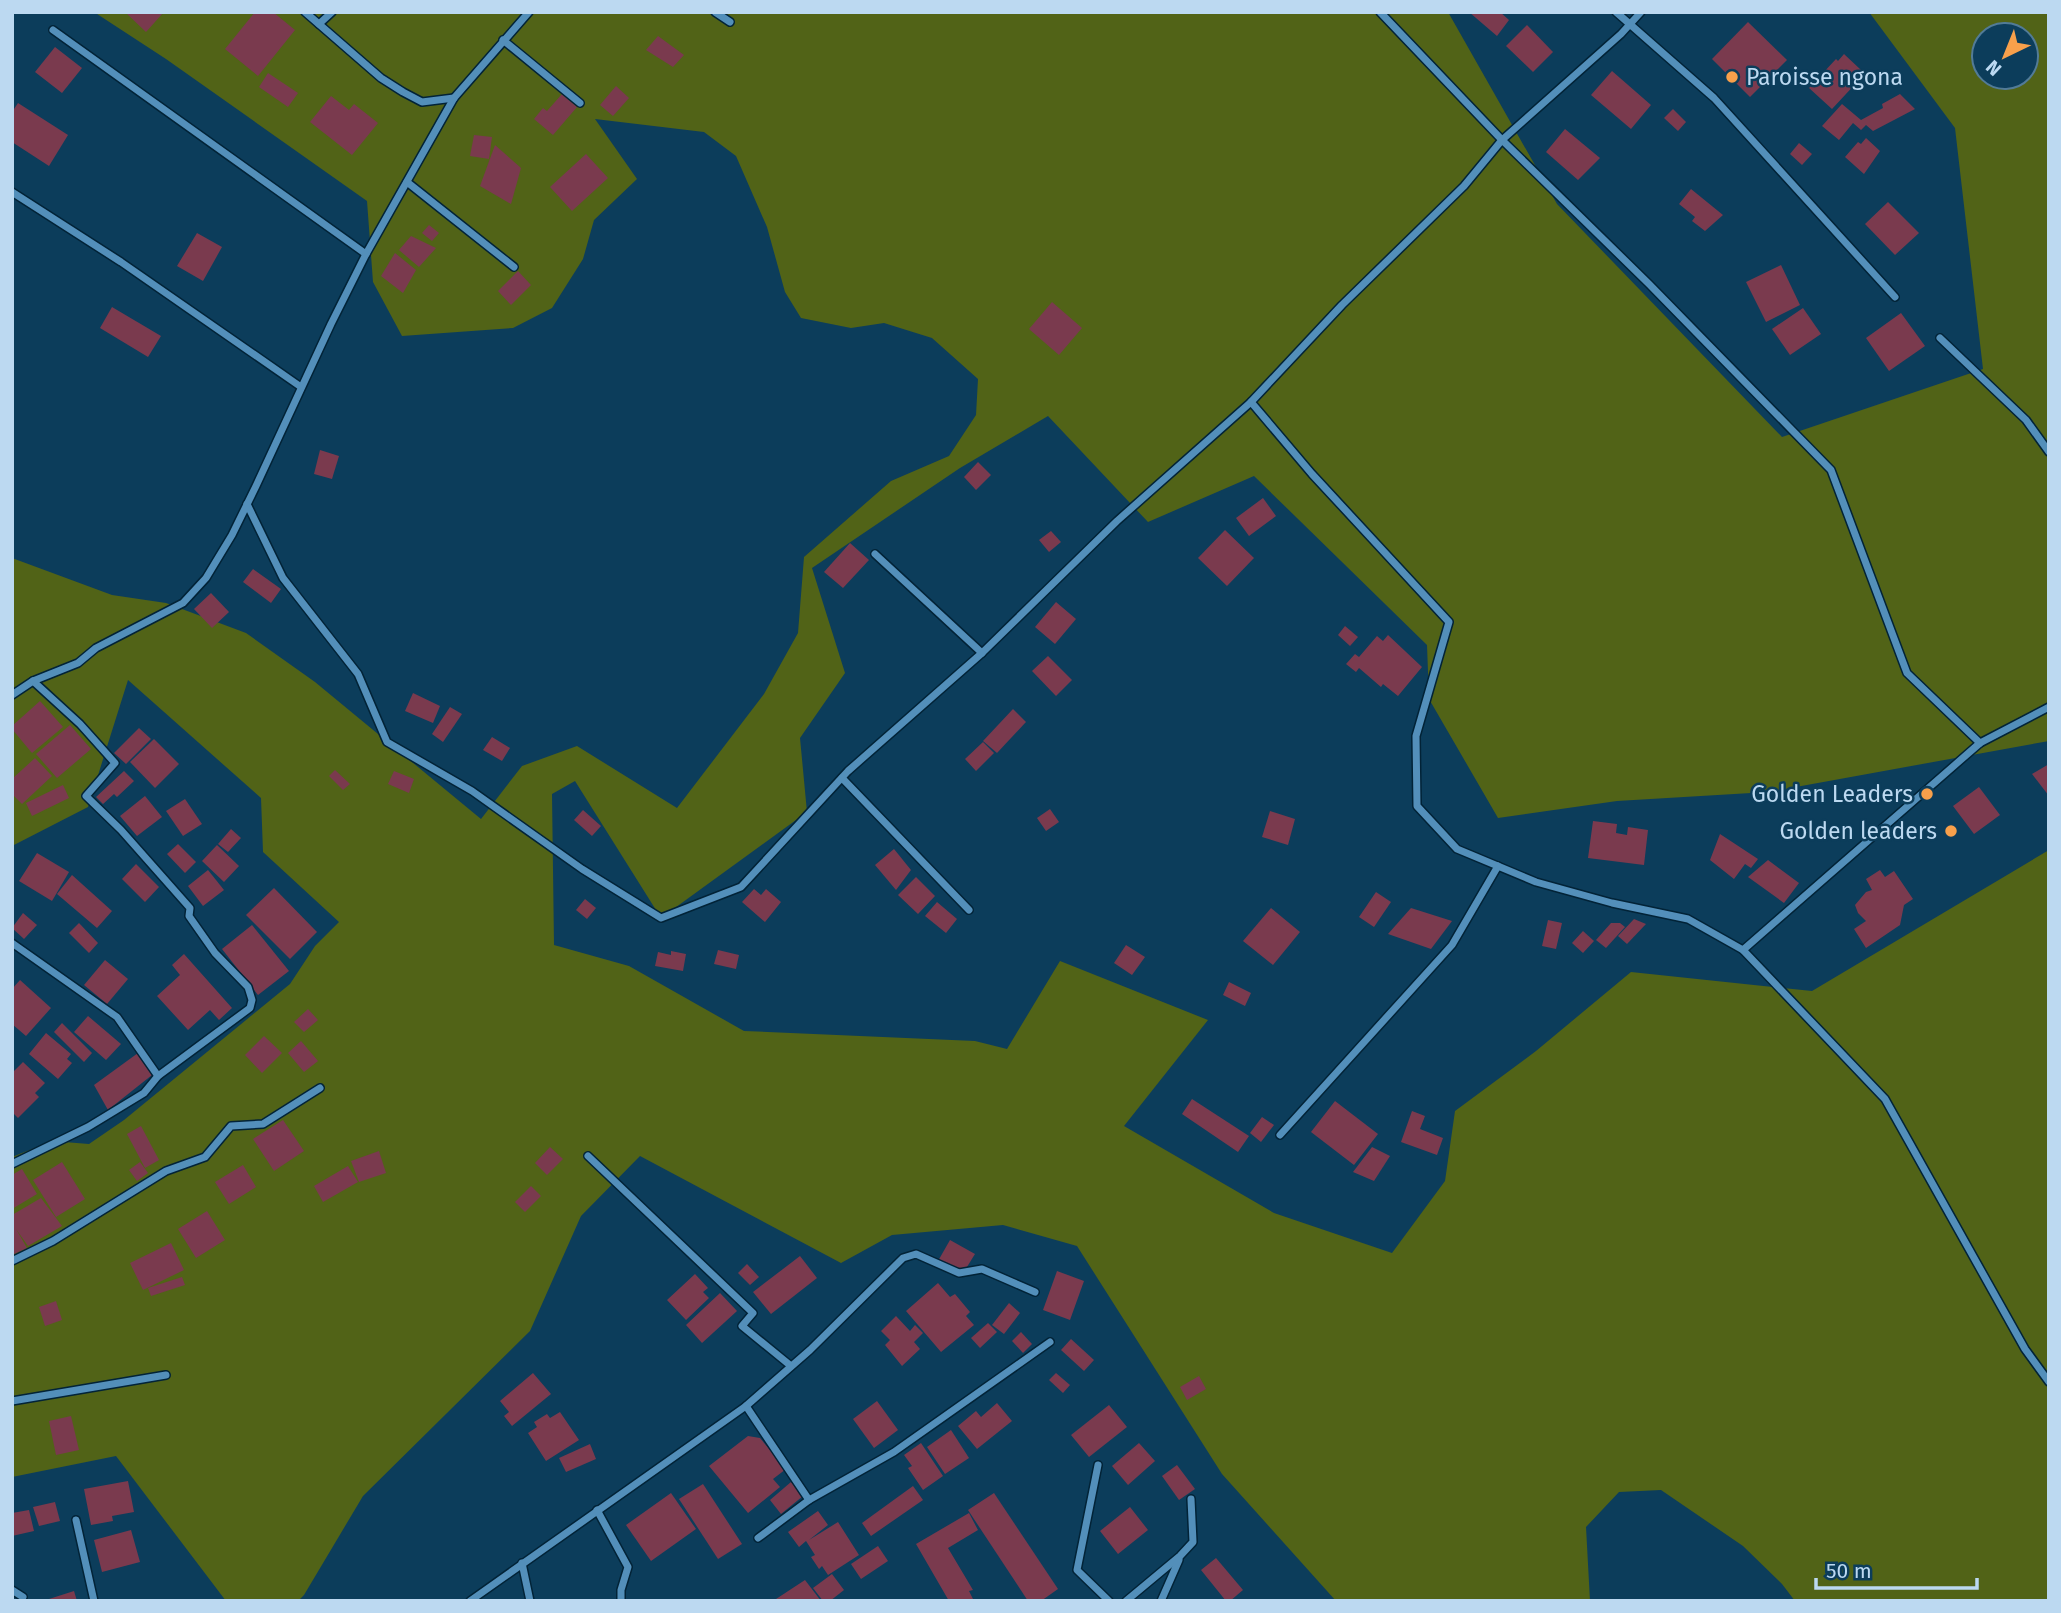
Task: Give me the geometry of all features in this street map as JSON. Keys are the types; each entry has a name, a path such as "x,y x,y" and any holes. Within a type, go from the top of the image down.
{"street":[{"path":"305,12 381,78 403,92 422,102 454,98"},
{"path":"319,24 332,12"},
{"path":"12,695 33,681 78,663 96,648 183,603 206,578 247,505 366,254 454,98 528,12"},
{"path":"715,12 730,22"},
{"path":"1380,12 1502,140 1831,470 1907,673 1980,743"},
{"path":"1616,12 1714,98 1895,297"},
{"path":"247,505 283,578 358,674 387,742 472,791 582,869 661,918 741,887 842,778 982,653 1117,520 1251,402 1342,304 1464,186 1502,140 1641,12"},
{"path":"52,30 366,254"},
{"path":"503,40 580,103"},
{"path":"407,182 514,267"},
{"path":"12,192 121,262 301,387"},
{"path":"1940,338 2026,420 2049,452"},
{"path":"1251,402 1312,474 1449,622 1416,736 1417,806 1457,849 1536,882 1612,904 1688,919 1743,950 1885,1099 2025,1349 2049,1382"},
{"path":"875,554 982,653"},
{"path":"12,1164 88,1127 144,1093 158,1076 250,1008 252,1000 248,987 215,953 189,916 190,908 86,796 115,763 80,724 33,681"},
{"path":"1743,950 1980,743 2049,707"},
{"path":"842,778 970,910"},
{"path":"1280,1135 1452,945 1498,866"},
{"path":"12,943 117,1017 158,1076"},
{"path":"12,1261 53,1241 166,1171 205,1157 231,1126 263,1124 320,1088"},
{"path":"588,1156 753,1313 742,1326 791,1366"},
{"path":"470,1601 746,1406 909,1255 916,1254 960,1273 982,1269 1035,1292"},
{"path":"758,1538 809,1500 894,1452 1050,1342"},
{"path":"12,1401 166,1375"},
{"path":"746,1406 809,1500"},
{"path":"1098,1465 1077,1570 1109,1601"},
{"path":"1126,1601 1191,1545 1194,1538 1191,1499"},
{"path":"597,1510 628,1567 621,1590 621,1601"},
{"path":"76,1520 94,1601"},
{"path":"1161,1601 1180,1556"},
{"path":"522,1563 530,1601"},
{"path":"12,1590 23,1597"}],"green space":[{"path":"94,12 1448,12 1557,204 1782,437 1983,369 1955,128 1869,12 2049,12 2049,741 1768,792 1617,801 1498,818 1429,699 1427,645 1254,476 1148,522 1048,416 960,468 812,568 845,673 800,738 807,812 661,918 575,781 552,794 554,945 629,966 744,1031 975,1041 1007,1049 1060,961 1208,1020 1124,1126 1274,1213 1392,1253 1445,1181 1455,1111 1536,1051 1631,972 1812,991 2049,850 2049,1601 1795,1601 1782,1584 1743,1546 1661,1490 1619,1492 1586,1527 1590,1601 1336,1601 1222,1474 1077,1246 1003,1225 892,1235 841,1263 640,1156 581,1216 530,1331 363,1496 298,1601 226,1601 116,1456 12,1477 12,1157 52,1141 89,1144 124,1120 290,984 315,946 339,922 263,852 261,798 128,680 88,807 12,846 12,558 112,595 166,603 246,633 315,682 481,819 522,766 577,746 677,808 764,694 798,633 804,557 891,481 949,456 976,415 978,379 932,338 884,323 851,328 801,318 785,292 767,227 736,156 704,132 595,119 637,179 594,220 583,259 552,308 513,328 402,336 373,282 367,201 166,59"}],"building":[{"path":"125,12 161,12 163,13 146,32"},
{"path":"255,12 273,12 295,30 258,76 225,49"},
{"path":"1469,12 1500,12 1509,20 1497,36"},
{"path":"1748,22 1787,60 1750,97 1712,59"},
{"path":"1527,25 1553,52 1533,72 1506,46"},
{"path":"658,36 684,55 673,67 646,50"},
{"path":"55,47 82,68 62,93 35,72"},
{"path":"1844,54 1861,70 1855,76 1859,80 1832,109 1809,88"},
{"path":"1612,71 1651,105 1631,129 1591,95"},
{"path":"268,73 298,93 288,107 259,87"},
{"path":"616,86 629,98 613,116 600,105"},
{"path":"562,94 577,107 553,135 534,119 543,108 547,111"},
{"path":"1900,94 1915,109 1873,131 1866,125 1861,130 1853,123 1839,140 1822,126 1842,104 1861,120 1883,108 1882,104"},
{"path":"331,96 349,110 354,104 378,123 352,155 310,122"},
{"path":"18,103 68,135 49,166 12,142 12,112"},
{"path":"1673,109 1686,122 1678,131 1664,118"},
{"path":"1565,129 1600,158 1578,180 1546,152"},
{"path":"474,135 492,137 489,159 470,156"},
{"path":"1866,138 1880,151 1864,174 1845,157 1858,142 1861,144"},
{"path":"1799,143 1812,154 1802,165 1790,154"},
{"path":"495,145 521,168 511,204 480,186"},
{"path":"586,154 608,178 572,211 550,187"},
{"path":"1691,189 1723,215 1705,231 1692,221 1695,217 1679,204"},
{"path":"1888,202 1919,233 1895,255 1865,224"},
{"path":"429,225 439,233 432,241 422,233"},
{"path":"197,233 222,247 203,281 177,266"},
{"path":"411,236 436,248 419,267 399,250"},
{"path":"395,253 416,270 403,293 381,276"},
{"path":"1781,265 1800,305 1766,322 1746,282"},
{"path":"518,271 531,285 511,305 498,291"},
{"path":"1052,302 1082,328 1059,355 1029,329"},
{"path":"112,307 161,336 148,357 100,328"},
{"path":"1803,308 1821,334 1790,355 1772,329"},
{"path":"1901,313 1925,346 1889,371 1866,338"},
{"path":"320,450 339,456 332,479 314,474"},
{"path":"978,462 991,475 976,490 964,477"},
{"path":"1263,498 1276,516 1249,536 1236,518"},
{"path":"1225,530 1254,558 1227,586 1198,558"},
{"path":"1051,531 1061,542 1049,552 1039,540"},
{"path":"850,543 869,560 843,588 824,572"},
{"path":"253,569 281,589 271,603 243,582"},
{"path":"211,593 229,612 212,628 194,609"},
{"path":"1056,602 1076,619 1055,644 1035,627"},
{"path":"1345,626 1358,637 1350,646 1338,635"},
{"path":"1388,635 1422,667 1398,696 1383,684 1381,687 1359,668 1356,672 1346,664 1355,654 1359,657 1377,636 1383,641"},
{"path":"1048,656 1072,680 1056,696 1032,671"},
{"path":"413,693 440,706 433,723 405,711"},
{"path":"40,701 63,727 32,753 12,726"},
{"path":"450,707 462,714 443,742 432,734"},
{"path":"1013,709 1026,722 997,753 983,741"},
{"path":"70,725 91,749 57,778 36,754"},
{"path":"139,728 151,739 126,764 114,753"},
{"path":"492,737 510,748 502,761 483,750"},
{"path":"154,739 179,764 155,788 130,762"},
{"path":"983,742 994,753 976,771 965,759"},
{"path":"35,758 52,776 22,804 12,794 12,779"},
{"path":"2049,764 2049,796 2032,774"},
{"path":"335,770 350,784 343,790 329,776"},
{"path":"124,771 134,781 117,797 114,794 103,804 96,797"},
{"path":"394,771 414,779 409,793 388,784"},
{"path":"63,785 69,798 32,816 26,803"},
{"path":"1979,787 2000,815 1974,834 1953,806"},
{"path":"145,796 162,817 137,836 120,816"},
{"path":"185,799 202,824 183,836 166,811"},
{"path":"1050,809 1059,822 1046,831 1037,818"},
{"path":"583,810 601,826 592,836 574,820"},
{"path":"1270,811 1295,819 1288,845 1262,837"},
{"path":"1593,821 1617,824 1616,833 1627,835 1628,827 1648,830 1644,865 1588,858"},
{"path":"231,829 241,838 228,852 218,844"},
{"path":"1720,834 1758,859 1751,868 1745,864 1734,879 1710,860"},
{"path":"178,844 196,862 185,873 167,854"},
{"path":"217,845 239,866 224,882 202,861"},
{"path":"894,849 911,870 896,890 875,865"},
{"path":"37,853 69,872 52,901 19,881"},
{"path":"1768,860 1799,883 1784,903 1748,877"},
{"path":"136,864 159,887 145,902 122,879"},
{"path":"208,870 224,890 203,906 188,886"},
{"path":"1880,870 1885,877 1894,871 1913,899 1904,905 1900,925 1866,948 1854,929 1866,921 1855,905 1866,892 1872,890 1866,879"},
{"path":"72,875 112,911 97,928 57,894"},
{"path":"916,877 935,896 918,914 898,895"},
{"path":"274,888 317,932 290,959 246,915"},
{"path":"754,889 761,895 766,889 781,902 765,922 742,902"},
{"path":"1376,892 1391,902 1374,927 1359,917"},
{"path":"585,899 596,908 587,919 576,910"},
{"path":"937,902 957,919 946,933 925,916"},
{"path":"1271,908 1300,932 1273,965 1243,941"},
{"path":"1411,908 1452,921 1431,949 1388,934"},
{"path":"23,913 37,925 24,939 12,928"},
{"path":"1634,919 1646,924 1627,944 1618,936"},
{"path":"1548,920 1562,923 1556,949 1542,946"},
{"path":"79,923 98,943 89,953 69,933"},
{"path":"1611,923 1620,923 1625,927 1606,948 1596,940"},
{"path":"252,925 289,971 258,995 222,949"},
{"path":"1583,931 1594,941 1583,953 1572,943"},
{"path":"1126,945 1145,957 1132,975 1114,963"},
{"path":"718,950 739,955 736,969 714,964"},
{"path":"671,951 686,954 683,971 655,966 658,952 671,955"},
{"path":"184,954 232,1008 219,1020 210,1010 188,1030 157,996 180,975 172,965"},
{"path":"105,960 128,979 107,1004 84,985"},
{"path":"20,980 51,1008 26,1036 12,1024 12,989"},
{"path":"1229,982 1251,993 1245,1006 1223,995"},
{"path":"308,1009 318,1020 304,1032 294,1022"},
{"path":"88,1016 121,1044 106,1060 74,1032"},
{"path":"62,1023 92,1053 84,1062 54,1032"},
{"path":"46,1033 71,1054 67,1059 72,1063 58,1079 29,1054"},
{"path":"264,1036 282,1053 262,1073 245,1055"},
{"path":"301,1041 318,1061 304,1072 288,1053"},
{"path":"138,1053 152,1075 108,1110 94,1085"},
{"path":"23,1062 45,1083 35,1093 39,1097 18,1118 14,1114 12,1116 12,1073"},
{"path":"1192,1099 1249,1136 1238,1152 1182,1114"},
{"path":"1335,1101 1378,1134 1354,1165 1311,1132"},
{"path":"1412,1111 1425,1116 1420,1129 1443,1138 1437,1155 1401,1142"},
{"path":"1262,1117 1274,1125 1261,1142 1250,1133"},
{"path":"283,1120 304,1151 274,1171 253,1139"},
{"path":"141,1126 159,1160 145,1168 127,1134"},
{"path":"550,1147 563,1159 547,1175 535,1163"},
{"path":"1372,1147 1390,1156 1374,1181 1353,1172"},
{"path":"379,1151 386,1173 359,1182 351,1161"},
{"path":"62,1162 85,1199 56,1217 33,1180"},
{"path":"140,1162 148,1173 137,1181 129,1170"},
{"path":"243,1165 256,1187 229,1204 215,1182"},
{"path":"348,1166 358,1182 323,1202 314,1186"},
{"path":"22,1169 37,1194 12,1209 12,1175"},
{"path":"531,1186 541,1196 525,1212 515,1202"},
{"path":"41,1198 62,1226 28,1246 16,1229 27,1248 12,1255 12,1215"},
{"path":"207,1211 225,1240 196,1258 178,1229"},
{"path":"950,1240 975,1254 962,1275 938,1261"},
{"path":"171,1243 184,1270 143,1290 130,1263"},
{"path":"800,1256 817,1278 771,1314 753,1292"},
{"path":"747,1264 759,1277 750,1285 738,1273"},
{"path":"1057,1271 1084,1281 1070,1320 1043,1310"},
{"path":"695,1274 708,1288 703,1292 709,1298 686,1320 667,1300"},
{"path":"182,1277 185,1285 151,1296 148,1288"},
{"path":"938,1283 950,1297 955,1294 970,1312 966,1316 974,1325 941,1352 906,1311"},
{"path":"720,1293 737,1311 702,1343 686,1325"},
{"path":"56,1301 62,1320 45,1326 39,1307"},
{"path":"1009,1303 1020,1313 1004,1334 992,1325"},
{"path":"896,1316 910,1331 915,1325 923,1333 914,1342 920,1349 902,1366 885,1345 890,1340 881,1331"},
{"path":"988,1323 997,1332 980,1348 971,1338"},
{"path":"1021,1332 1032,1344 1023,1353 1012,1341"},
{"path":"1071,1339 1094,1360 1084,1371 1061,1350"},
{"path":"533,1373 551,1394 512,1426 504,1416 509,1412 500,1401"},
{"path":"1056,1373 1070,1385 1063,1393 1049,1380"},
{"path":"1199,1376 1206,1389 1187,1400 1180,1387"},
{"path":"877,1401 898,1430 874,1448 853,1419"},
{"path":"997,1403 1012,1421 977,1449 958,1426 976,1411 981,1417"},
{"path":"1109,1405 1127,1427 1089,1457 1071,1435"},
{"path":"560,1412 579,1440 546,1461 528,1433 537,1427 534,1422 547,1414 550,1418"},
{"path":"71,1416 79,1450 56,1455 49,1421"},
{"path":"951,1430 969,1458 945,1474 927,1447"},
{"path":"748,1436 760,1438 786,1469 773,1479 780,1487 748,1513 709,1466"},
{"path":"921,1443 943,1476 923,1490 908,1468 912,1466 904,1455"},
{"path":"1139,1443 1155,1461 1128,1485 1112,1466"},
{"path":"590,1444 596,1459 566,1472 559,1458"},
{"path":"1177,1465 1195,1489 1179,1500 1162,1476"},
{"path":"128,1481 134,1512 112,1516 113,1521 91,1525 84,1489"},
{"path":"791,1482 803,1496 781,1514 770,1500"},
{"path":"703,1484 742,1544 718,1559 679,1499"},
{"path":"913,1486 923,1500 871,1536 862,1523"},
{"path":"671,1493 696,1529 651,1561 626,1525"},
{"path":"994,1493 1058,1589 1041,1601 1028,1601 968,1510"},
{"path":"55,1502 60,1521 39,1526 33,1507"},
{"path":"1130,1507 1148,1530 1118,1554 1100,1531"},
{"path":"29,1510 34,1531 12,1536 12,1513"},
{"path":"818,1511 828,1525 809,1540 838,1522 859,1555 828,1575 822,1566 819,1569 811,1557 815,1555 806,1541 799,1547 788,1532"},
{"path":"969,1513 978,1530 948,1548 973,1590 969,1591 974,1601 949,1601 916,1544"},
{"path":"131,1530 140,1562 102,1572 94,1540"},
{"path":"878,1546 888,1561 861,1579 851,1564"},
{"path":"1216,1558 1243,1590 1230,1601 1226,1601 1201,1570"},
{"path":"832,1574 844,1590 830,1601 823,1601 813,1588"},
{"path":"805,1580 821,1601 776,1599"},
{"path":"74,1591 77,1601 49,1601 49,1599"}],"place":[{"name":"Paroisse ngona","path":"1732,77"},
{"name":"Golden Leaders","path":"1927,794"},
{"name":"Golden leaders","path":"1951,831"}]}
